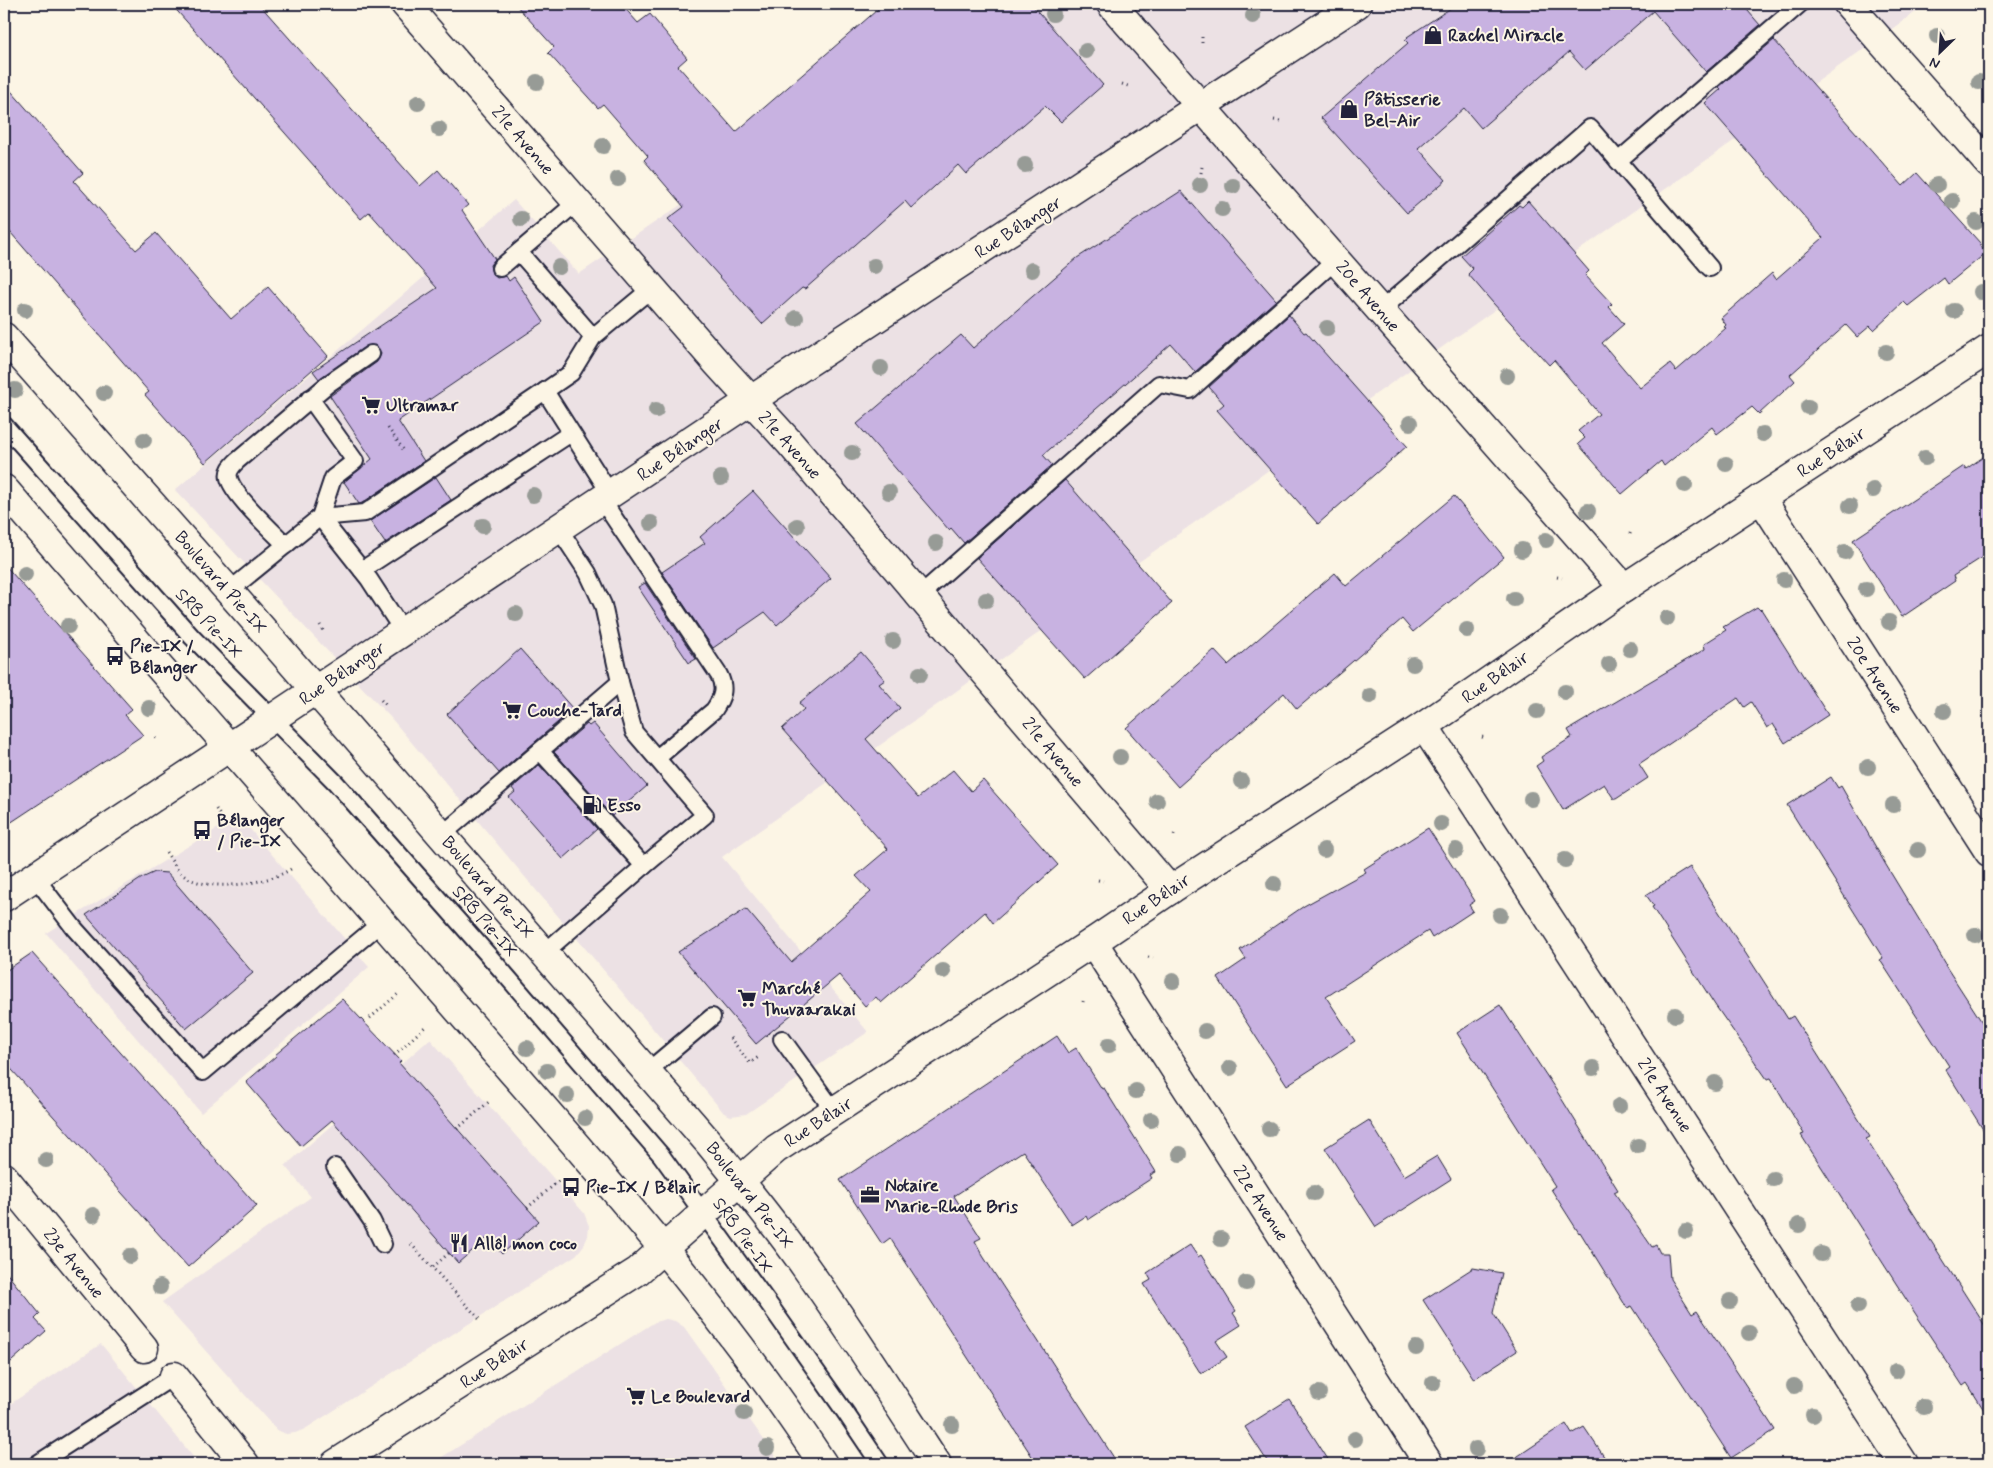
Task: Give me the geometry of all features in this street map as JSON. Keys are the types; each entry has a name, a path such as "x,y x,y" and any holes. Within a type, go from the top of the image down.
{"street":[{"name":"21e Avenue","path":"405,4 751,401 789,442 1170,890"},
{"name":"20e Avenue","path":"1111,4 1624,588"},
{"name":"Rue Bélanger","path":"4,897 751,401 1357,4"},
{"path":"1848,4 1989,164"},
{"name":"Boulevard Pie-IX","path":"4,337 545,952 739,1180 809,1270 937,1464"},
{"name":"Rue Bélair","path":"335,1464 626,1278 664,1248 776,1149 1170,890 1424,726 1624,588 1989,349"},
{"path":"4,489 664,1248 763,1378 823,1464"},
{"name":"20e Avenue","path":"1761,498 1989,852"},
{"name":"21e Avenue","path":"1424,726 1904,1464"},
{"name":"22e Avenue","path":"1093,942 1429,1464"},
{"name":"23e Avenue","path":"4,1177 144,1348"},
{"path":"174,1376 245,1464"}],"lane":[{"path":"1618,161 1800,4"},
{"path":"1381,310 1590,128 1710,268"},
{"path":"500,268 577,202"},
{"path":"519,252 593,337"},
{"path":"920,595 1159,384 1190,390 1336,260"},
{"path":"320,517 365,513 545,391 571,373 593,337 652,288"},
{"path":"286,545 234,490 228,477 229,471 237,461 310,398 371,354"},
{"path":"545,391 571,433 606,498 719,675 724,686 714,710 657,758"},
{"path":"229,591 320,517 333,478 356,461 310,398"},
{"name":"SRB Pie-IX","path":"4,416 17,438"},
{"name":"SRB Pie-IX","path":"4,424 192,637 346,794 661,1155 835,1397 880,1464"},
{"path":"362,570 571,433"},
{"path":"320,517 362,570 404,631"},
{"path":"545,952 705,815 634,732 602,605 588,573 559,529"},
{"path":"442,835 620,682"},
{"path":"540,751 644,866"},
{"path":"35,877 74,928 203,1072 382,922"},
{"path":"648,1071 712,1017"},
{"path":"782,1039 834,1111"},
{"path":"335,1167 372,1221 382,1244"},
{"path":"37,1464 174,1376"}],"path":[{"path":"1202,37 1202,44"},
{"path":"1122,84 1128,86"},
{"path":"1274,120 1280,121"},
{"path":"1201,173 1202,167"},
{"path":"1557,577 1562,578"},
{"path":"320,625 324,632"},
{"path":"381,700 387,706"},
{"path":"216,809 221,817"},
{"path":"166,852 183,875 201,884 234,885 281,875 291,868"},
{"path":"1098,880 1102,881"},
{"path":"1148,957 1153,958"},
{"path":"370,1018 400,992"},
{"path":"712,1017 750,1063 782,1039"},
{"path":"394,1054 428,1024"},
{"path":"458,1129 493,1098"},
{"path":"527,1208 563,1177"},
{"path":"409,1241 480,1321"},
{"path":"433,1268 449,1253"}],"shaded area":[{"path":"976,4 1927,4 722,857 868,1032 746,1114 731,1116 724,1113 391,718 175,490 514,200 579,274"},
{"path":"233,819 244,822 369,967 201,1113 46,933"},
{"path":"430,1039 584,1213 589,1226 588,1236 576,1255 305,1429 286,1434 277,1430 271,1424 162,1302 311,1197 285,1166"},
{"name":"Le Boulevard","path":"666,1319 675,1321 684,1327 781,1464 431,1464 655,1322"},
{"path":"101,1344 199,1464 4,1464 4,1408"}],"building":[{"path":"171,4 259,4 420,186 438,170 468,205 462,210 495,259 490,265 492,274 497,278 506,276 509,281 514,277 544,322 398,421 424,461 362,503 359,504 344,482 372,459 330,396 377,362 381,354 375,345 366,346 319,379 313,371 437,288 369,212 361,219"},
{"path":"515,4 621,4 638,23 650,14 687,58 678,66 736,132 884,4 1031,4 1103,85 1061,122 1045,106 966,174 958,165 911,208 905,201 805,289 802,288 762,324 668,219 684,207 644,160 648,156 603,104 598,108 548,53 554,47"},
{"path":"1457,4 1742,4 1760,25 1706,72 1653,11 1585,70 1569,52 1481,128 1464,108 1418,148 1446,180 1407,213 1321,118 1408,43 1405,40 1407,37"},
{"path":"1774,40 1903,186 1917,173 1981,244 1979,245 1986,253 1948,284 1944,278 1908,306 1904,302 1874,330 1870,326 1857,337 1846,325 1790,375 1795,381 1759,414 1752,407 1717,434 1712,427 1664,466 1661,461 1622,494 1578,444 1585,438 1578,431 1599,414 1554,360 1549,365 1493,303 1468,274 1473,269 1461,256 1519,205 1522,207 1528,201 1589,271 1585,275 1612,304 1609,307 1624,324 1602,343 1640,388 1670,364 1676,371 1726,328 1721,318 1772,273 1776,279 1823,238 1705,103 1721,89 1719,87"},
{"path":"4,83 83,173 74,181 136,250 156,233 231,319 268,287 328,356 205,463 145,395 149,392 4,225"},
{"path":"1181,191 1276,300 1195,372 1171,344 1043,455 1052,465 964,543 951,528 949,530 857,424 961,335 973,348 1077,258"},
{"path":"1289,315 1407,446 1318,524 1217,410 1224,404 1209,387"},
{"path":"1989,453 1989,553 1953,576 1955,581 1902,617 1853,540 1964,466 1966,469"},
{"path":"436,477 451,500 385,543 370,521"},
{"path":"1065,480 1172,603 1085,679 977,558"},
{"path":"753,491 831,578 777,625 765,612 713,648 662,572 705,543 700,537"},
{"path":"1454,496 1504,557 1413,632 1402,619 1297,709 1284,693 1178,787 1126,728 1214,650 1228,665 1335,573 1346,586"},
{"path":"4,564 132,709 125,715 143,735 4,827"},
{"path":"645,583 696,659 689,663 638,587"},
{"path":"1757,607 1761,609 1828,715 1785,743 1773,724 1767,728 1751,702 1744,707 1738,698 1639,764 1648,778 1616,799 1614,799 1604,784 1563,810 1536,766 1543,761 1541,757 1572,737 1568,730 1705,649 1704,644 1726,630 1723,627"},
{"path":"520,649 573,709 499,773 447,714"},
{"path":"861,652 885,680 879,684 900,708 866,739 918,798 953,770 971,791 983,780 1058,865 993,923 985,912 881,1003 876,997 865,1006 839,975 756,1044 678,952 746,909 791,962 871,892 856,876 888,849 782,729 804,709 799,703"},
{"path":"593,723 647,786 612,816 554,752 587,724 589,726"},
{"path":"539,765 597,829 563,859 509,797 515,792 512,788"},
{"path":"1831,777 1838,788 1841,786 1945,965 1989,1033 1989,1139 1945,1069 1949,1066 1880,960 1883,958 1787,805"},
{"path":"1428,828 1475,901 1469,905 1473,911 1432,938 1428,931 1326,997 1355,1041 1287,1085 1218,978 1246,959 1240,950 1304,906 1366,872 1364,869"},
{"path":"1690,867 1788,1019 1793,1016 1870,1137 1866,1139 1989,1332 1989,1418 1967,1383 1963,1386 1913,1310 1801,1135 1804,1134 1771,1078 1767,1079 1715,1005 1652,907 1654,906 1646,895"},
{"path":"155,872 167,873 253,973 186,1029 86,915 142,878"},
{"path":"32,953 257,1206 188,1267 4,1061 4,972"},
{"path":"342,999 401,1061 399,1063 539,1221 502,1254 487,1238 458,1263 332,1120 301,1146 246,1082"},
{"path":"1500,1005 1558,1093 1618,1190 1614,1192 1652,1247 1656,1245 1660,1253 1668,1253 1670,1279 1692,1314 1697,1311 1775,1430 1731,1458 1632,1306 1627,1308 1551,1189 1555,1186 1457,1033"},
{"path":"1057,1036 1068,1053 1076,1048 1102,1089 1104,1088 1156,1172 1150,1175 1152,1178 1088,1220 1086,1216 1072,1225 1023,1151 954,1196 981,1238 975,1241 983,1256 1118,1464 1037,1464 890,1238 882,1244 840,1180"},
{"path":"1369,1120 1404,1176 1437,1156 1451,1179 1376,1227 1325,1148"},
{"path":"1190,1245 1198,1257 1201,1255 1236,1311 1233,1313 1241,1325 1216,1341 1227,1357 1201,1374 1144,1284 1151,1280 1147,1273"},
{"path":"1473,1268 1502,1273 1493,1313 1517,1351 1474,1379 1423,1300"},
{"path":"4,1270 40,1314 35,1319 46,1331 4,1368"},
{"path":"1289,1399 1331,1464 1269,1464 1245,1427"},
{"path":"1566,1424 1572,1434 1584,1427 1609,1464 1506,1464"}],"place":[{"name":"Rachel Miracle","path":"1433,35"},
{"name":"Pâtisserie Bel-Air","path":"1349,109"},
{"name":"Ultramar","path":"371,405"},
{"name":"Pie-IX / Bélanger","path":"115,656"},
{"name":"Couche-Tard","path":"512,710"},
{"name":"Esso","path":"592,805"},
{"name":"Bélanger / Pie-IX","path":"202,830"},
{"name":"Marché Thuvaarakai","path":"747,998"},
{"name":"Pie-IX / Bélair","path":"571,1187"},
{"name":"Notaire Marie-Rhode Bris","path":"870,1195"},
{"name":"Allô! mon coco","path":"459,1243"},
{"name":"Le Boulevard","path":"636,1396"}]}
